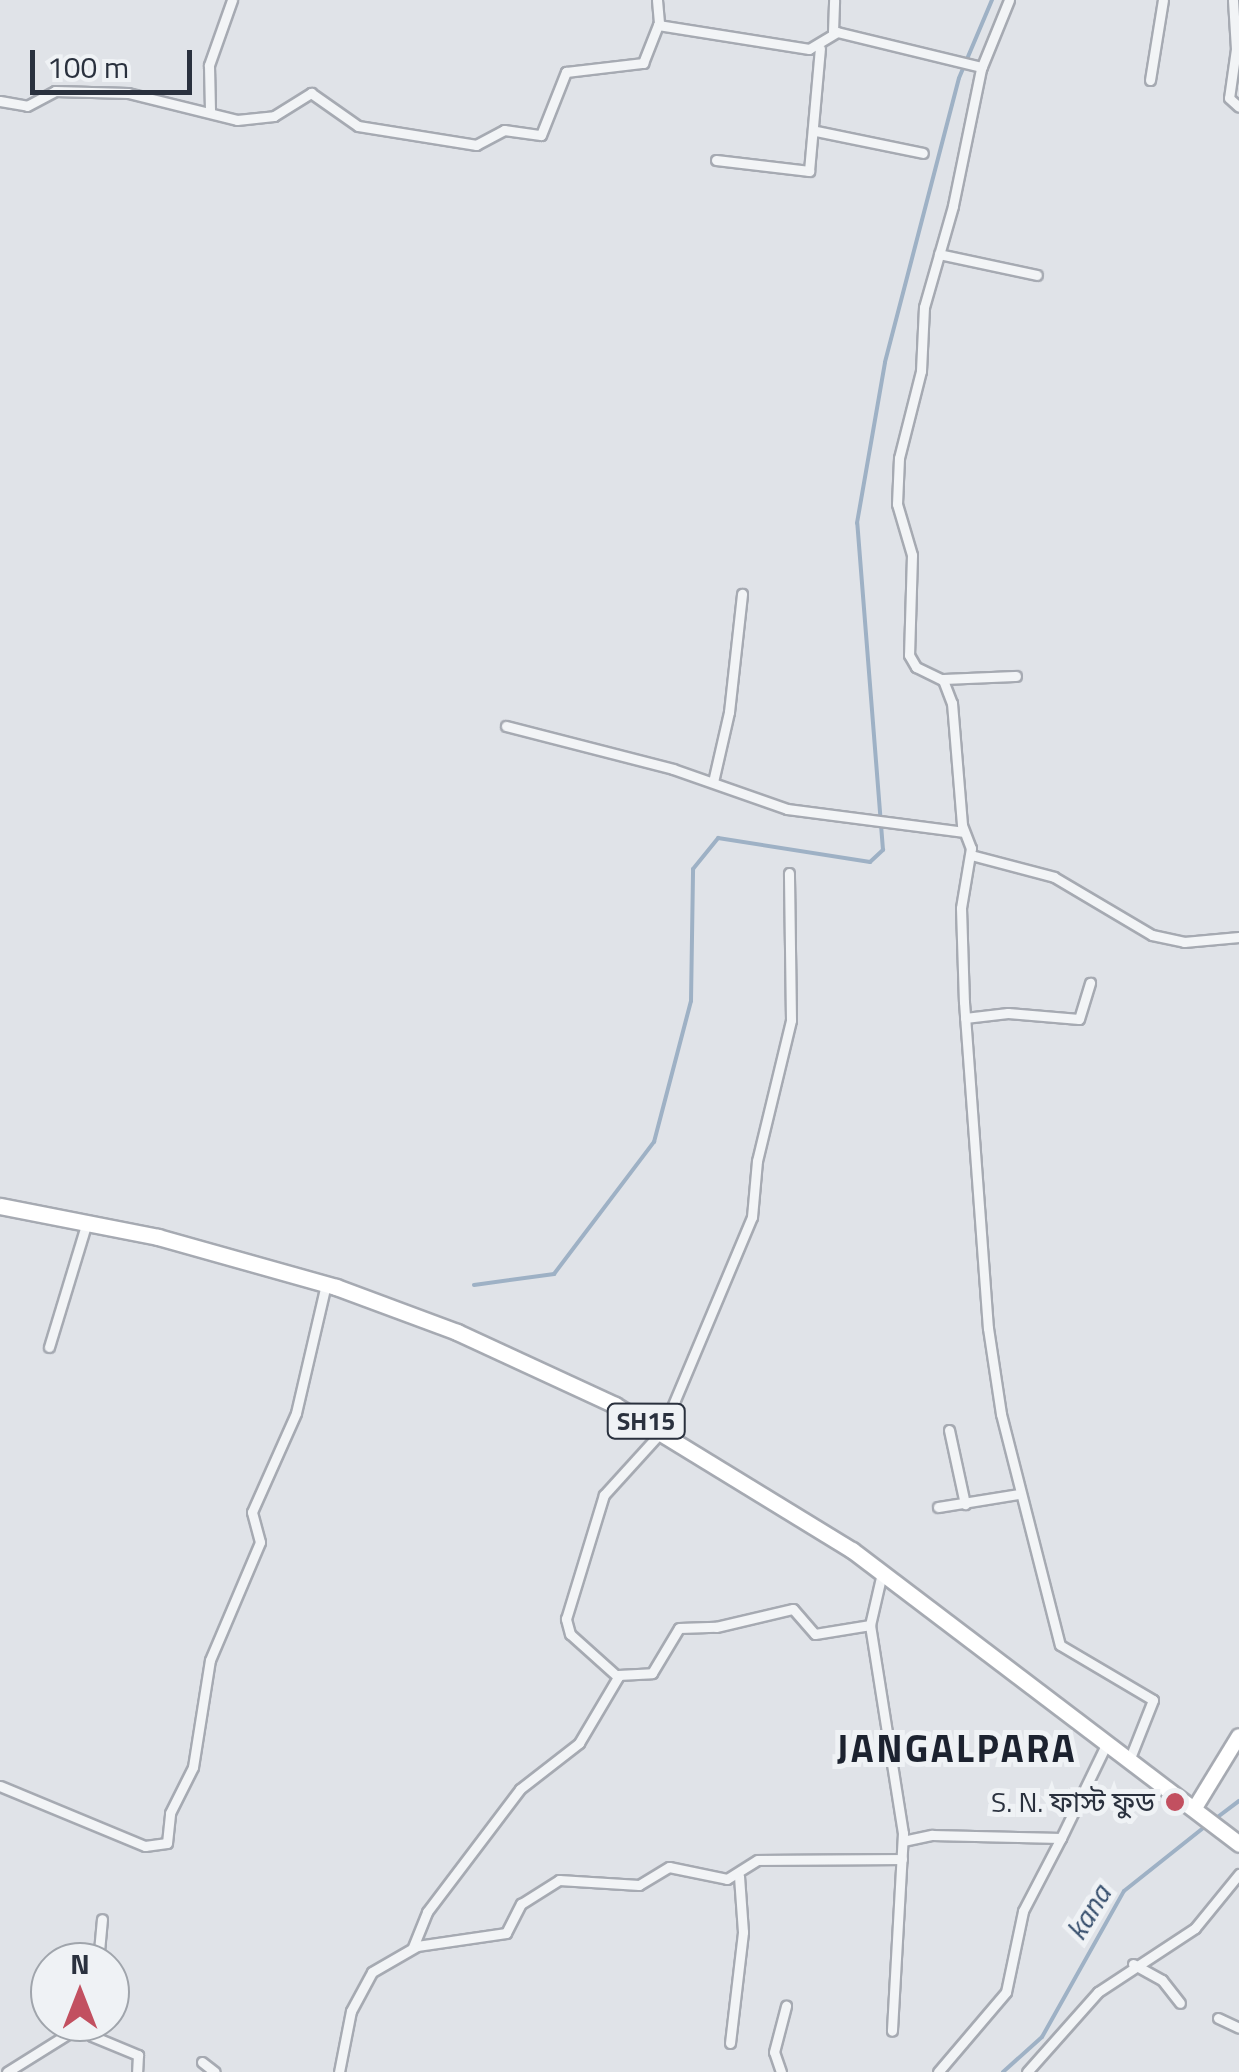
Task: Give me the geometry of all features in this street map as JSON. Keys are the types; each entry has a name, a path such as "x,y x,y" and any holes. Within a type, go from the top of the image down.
{"main road":[{"name":"SH15","path":"0,1206 87,1222 326,1284 457,1332 662,1430 882,1572 1239,1844"}],"street":[{"path":"210,110 207,78 232,0"},
{"path":"0,101 31,106 54,91 124,92 210,110 237,120 270,117 311,93 358,126 476,146 504,130 533,138 552,119 566,72 643,62 659,24 656,0"},
{"path":"716,160 807,172 816,131 820,48 833,32 834,0"},
{"path":"1009,0 982,66 924,307 922,371 899,458 896,504 912,555 909,655 916,667 942,678 1016,676"},
{"path":"1150,80 1163,0"},
{"path":"1233,0 1236,49 1229,98 1239,107"},
{"path":"659,24 820,48"},
{"path":"833,32 982,66"},
{"path":"816,131 924,153"},
{"path":"939,254 1037,275"},
{"path":"712,782 729,712 742,594"},
{"path":"942,678 959,739 964,832 972,856 962,901 965,1018 988,1328 1018,1494 1062,1648 1153,1700 1130,1758"},
{"path":"506,726 712,782 787,809 964,832"},
{"path":"972,856 1054,877 1152,935 1184,942 1239,937"},
{"path":"789,873 791,1020 757,1161 754,1209 662,1430 604,1495 565,1624 618,1675 652,1673 676,1628 716,1627 793,1609 814,1634 870,1625"},
{"path":"965,1018 1008,1012 1081,1018 1090,982"},
{"path":"49,1347 87,1222"},
{"path":"0,1786 146,1846 167,1843 170,1813 193,1767 210,1660 260,1542 252,1512 296,1413 326,1284"},
{"path":"950,1430 965,1504"},
{"path":"938,1507 1018,1494"},
{"path":"882,1572 870,1625 903,1842 892,2031"},
{"path":"413,1948 427,1912 520,1789 579,1742 618,1675"},
{"path":"1199,1812 1239,1736"},
{"path":"938,2072 1006,1992 1023,1912 1107,1742"},
{"path":"903,1842 932,1835 1061,1838"},
{"path":"339,2072 360,1988 372,1972 413,1948 506,1933 521,1904 562,1879 644,1884 669,1867 720,1879 739,1876 758,1860 902,1860"},
{"path":"1027,2072 1098,1992 1133,1964 1195,1928 1239,1874"},
{"path":"730,2043 743,1932 739,1876"},
{"path":"100,1942 102,1920"},
{"path":"1133,1964 1162,1980 1180,2003"},
{"path":"781,2072 774,2052 786,2006"},
{"path":"1218,2018 1239,2028"},
{"path":"7,2072 56,2042"},
{"path":"107,2042 138,2055 138,2072"},
{"path":"202,2062 215,2072"}],"waterway":[{"path":"474,1285 554,1274 654,1142 691,1001 693,869 718,838 870,862 883,850 857,523 885,362 959,78 992,0"},
{"name":"kana","path":"1215,1819 1239,1801"},
{"name":"kana","path":"1003,2072 1042,2037 1124,1891 1207,1825"}],"place":[{"name":"S. N. ফাস্ট ফুড","path":"1175,1802"}],"district":[{"name":"JANGALPARA","path":"957,1749"}]}
